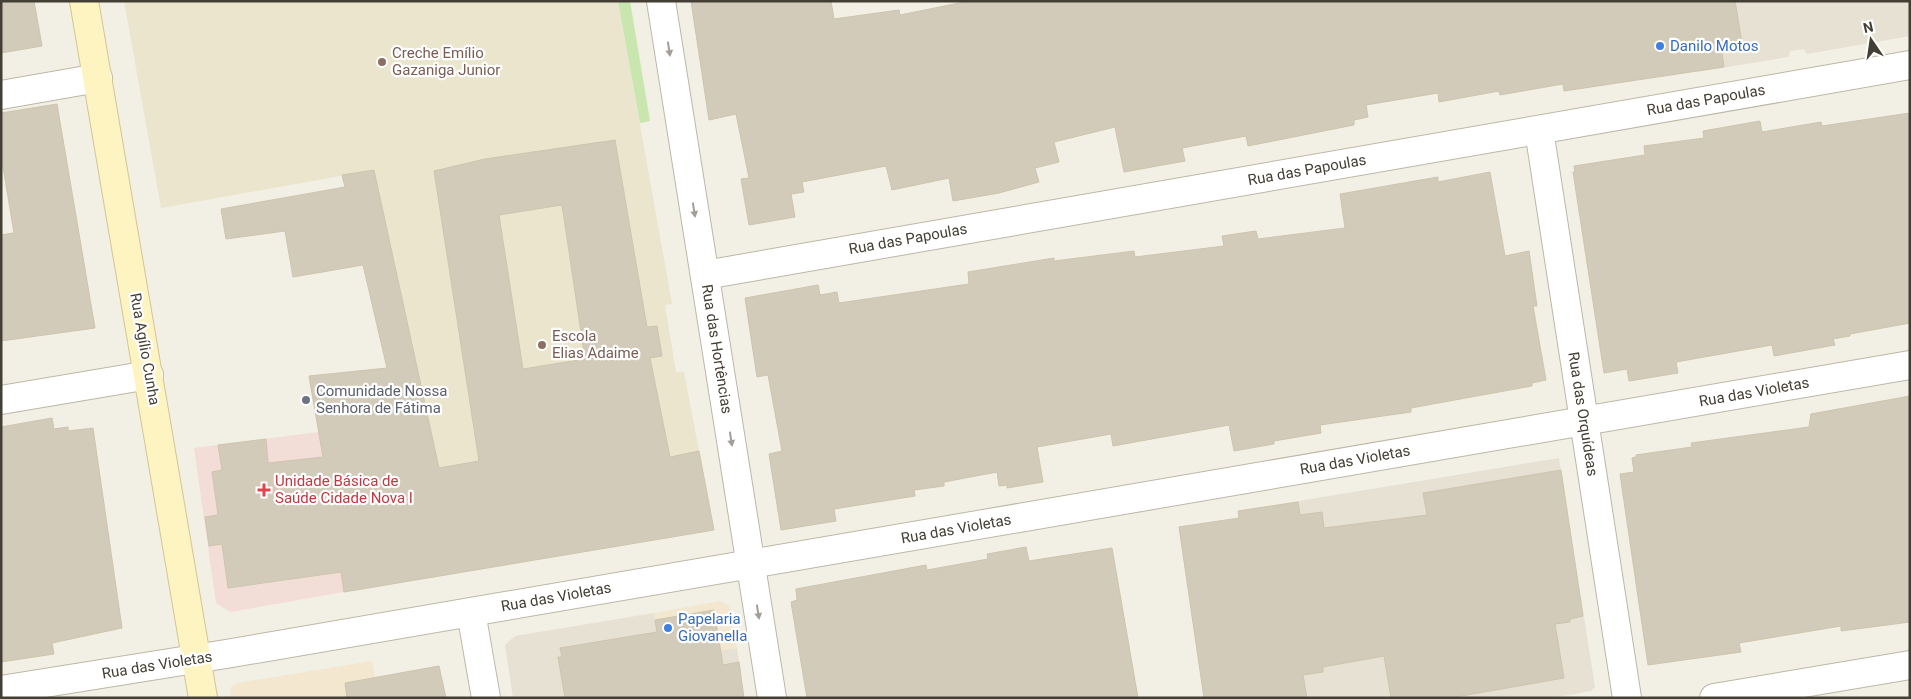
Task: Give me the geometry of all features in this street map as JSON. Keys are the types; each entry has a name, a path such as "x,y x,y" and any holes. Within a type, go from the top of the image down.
{"main road":[{"name":"Rua Agílio Cunha","path":"84,1 198,658 203,698"}],"street":[{"name":"Rua das Hortências","path":"661,1 772,698"},
{"name":"Rua das Papoulas","path":"705,275 1910,65"},
{"path":"1,95 98,78"},
{"name":"Rua das Orquídeas","path":"1539,130 1627,698"},
{"name":"Rua das Violetas","path":"1,690 472,612 1910,365"},
{"path":"1,400 149,375"},
{"path":"472,612 486,698"},
{"path":"1714,698 1910,665"}],"shaded area":[{"path":"124,1 618,1 672,304 665,305 676,372 684,372 713,525 709,530 456,573 435,451 374,170 161,208"},
{"path":"1685,1 1910,1 1910,36 1807,54 1804,49 1790,51 1789,57 1696,72"},
{"name":"Unidade Básica de Saúde Cidade Nova I","path":"319,432 344,592 230,612 216,603 194,448"},
{"path":"1559,458 1595,687 1591,691 1553,698 1266,698 1238,511"},
{"path":"720,601 729,606 737,648 721,650 723,667 664,677 654,613"},
{"path":"654,613 664,677 723,666 721,650 737,648 744,698 513,698 505,645 515,636"},
{"path":"372,661 379,698 230,698 231,687 237,683"}],"green space":[{"path":"618,1 630,1 650,121 640,123"}],"building":[{"path":"1,1 34,1 42,46 1,53"},
{"path":"691,1 831,1 834,19 899,10 900,15 969,1 1735,1 1742,43 1721,47 1724,67 1564,91 1563,84 1500,95 1499,91 1439,102 1438,93 1366,105 1368,117 1354,120 1354,125 1248,146 1246,136 1182,148 1185,161 1124,172 1115,127 1054,142 1059,162 1035,168 1039,182 999,193 953,201 949,178 892,190 886,166 802,182 804,192 791,194 795,217 749,225 741,179 749,178 736,114 709,120"},
{"path":"57,104 95,328 1,341 1,235 14,233 1,155 1,113"},
{"path":"1910,113 1910,323 1850,334 1850,336 1833,339 1835,345 1774,356 1772,345 1676,362 1678,373 1629,381 1627,369 1604,373 1573,172 1575,172 1574,166 1645,155 1644,146 1704,138 1703,131 1760,121 1762,132 1821,122 1822,126"},
{"path":"615,140 647,327 657,326 662,356 650,358 670,457 699,451 714,530 344,592 341,572 228,588 222,544 209,546 205,517 218,515 212,472 222,470 218,445 266,439 268,463 323,457 309,376 387,368 363,265 293,277 285,231 226,239 221,209 345,187 342,175 374,170 439,468 479,461 434,171 485,159","holes":["562,205 585,359 523,369 499,215"]},
{"path":"1490,172 1505,256 1529,251 1537,306 1533,306 1546,380 1532,383 1532,386 1411,408 1411,412 1320,425 1321,433 1274,441 1274,444 1234,451 1229,425 1113,446 1111,434 1037,447 1043,482 1007,488 1007,485 999,486 997,472 944,482 944,486 914,490 915,496 834,509 836,521 781,530 769,454 782,451 768,375 757,377 745,298 818,285 820,295 837,292 839,303 969,284 968,272 1054,258 1054,261 1134,251 1135,257 1224,246 1222,236 1256,231 1258,239 1345,228 1340,194 1438,177 1438,182"},
{"path":"1910,396 1910,622 1841,631 1841,626 1739,643 1741,652 1648,665 1620,474 1634,472 1632,458 1636,457 1636,455 1692,447 1691,443 1809,427 1811,414"},
{"path":"52,418 54,429 68,427 68,431 93,428 122,628 52,643 54,654 1,662 1,427"},
{"path":"1561,470 1583,616 1570,619 1570,622 1555,624 1564,678 1450,698 1391,698 1384,656 1323,667 1323,672 1303,675 1307,698 1204,698 1179,527 1239,518 1238,511 1298,502 1300,515 1322,512 1324,528 1427,515 1423,493"},
{"path":"1026,547 1029,561 1112,548 1138,698 807,698 791,602 797,600 796,589 926,565 927,570 988,559 987,554"},
{"path":"714,610 723,665 739,662 744,698 565,698 558,657 562,657 560,648 657,632 655,620"},
{"path":"439,666 446,698 347,698 345,683"}],"place":[{"name":"Danilo Motos","path":"1660,46"},
{"name":"Creche Emílio Gazaniga Junior","path":"382,62"},
{"name":"Escola Elias Adaime","path":"542,345"},
{"name":"Comunidade Nossa Senhora de Fátima","path":"306,400"},
{"name":"Unidade Básica de Saúde Cidade Nova I","path":"264,490"},
{"name":"Papelaria Giovanella","path":"668,628"}]}
